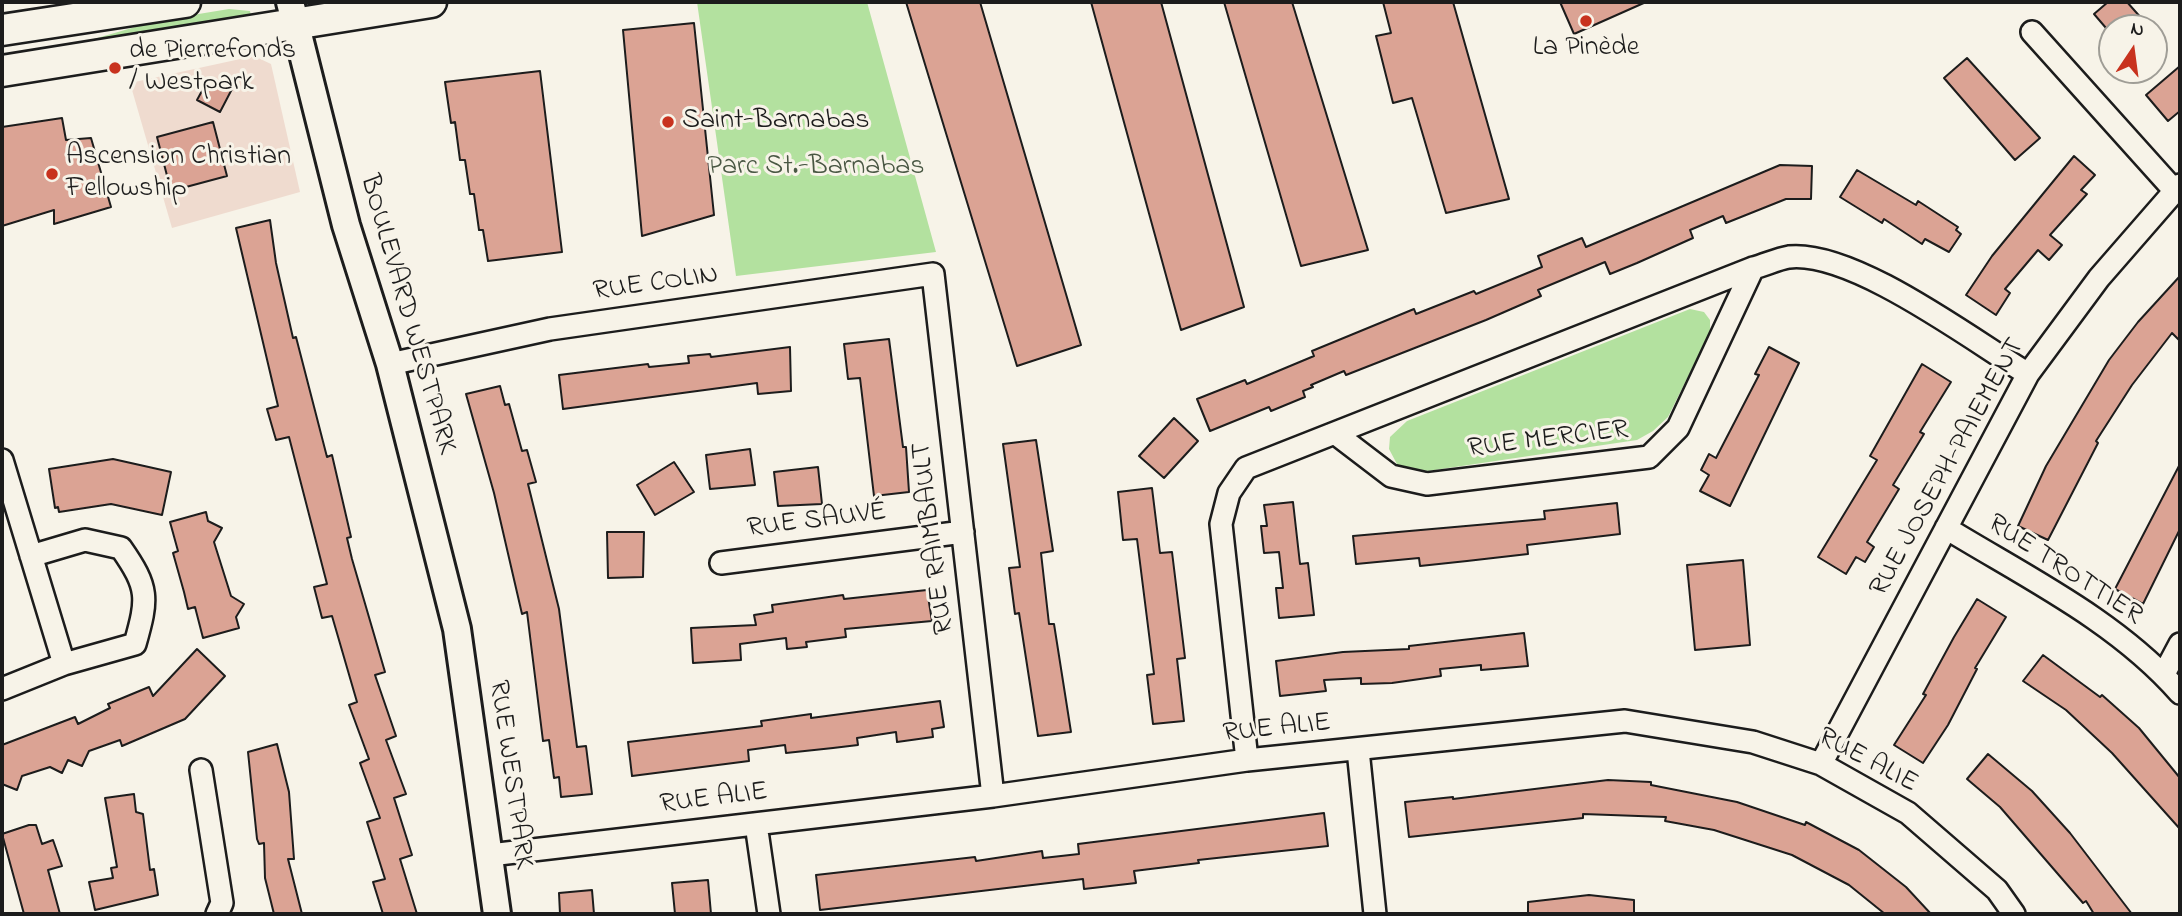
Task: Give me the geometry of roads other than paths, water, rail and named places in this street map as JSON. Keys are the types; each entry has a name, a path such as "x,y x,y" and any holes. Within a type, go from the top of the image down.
{"main road":[{"path":"2,30 184,2"},
{"path":"2,71 293,13 431,2"}],"street":[{"name":"BOULEVARD WESTPARK","path":"293,13 346,225 390,364 459,645"},
{"path":"2032,32 2177,188"},
{"name":"RUE JOSEPH-PAIEMENT","path":"1821,764 2028,374 2099,278 2177,188"},
{"path":"1247,760 1221,524 1229,493 1246,468 1753,268 1790,257 1839,263 1876,279 2028,374"},
{"name":"RUE MERCIER","path":"1336,434 1391,476 1427,484 1649,457 1678,428 1753,268"},
{"name":"RUE COLIN","path":"390,364 550,329 933,274"},
{"name":"RUE RAIMBAULT","path":"933,274 993,796"},
{"path":"2,460 64,664"},
{"name":"RUE TROTTIER","path":"1946,528 2091,616 2164,674 2180,692"},
{"name":"RUE SAUVÉ","path":"721,563 963,532"},
{"path":"2,689 64,664 135,644 146,603 138,573 121,548 85,540 31,556"},
{"path":"2164,674 2180,644"},
{"name":"RUE WESTPARK","path":"459,645 497,914"},
{"name":"RUE ALIE","path":"490,855 993,796 1247,760 1625,721 1753,742 1821,764 1909,813 1997,890 2014,914"},
{"path":"1358,750 1376,914"},
{"path":"201,770 222,903 217,914"},
{"path":"756,824 769,914"}],"place":[{"name":"La Pinède","path":"1586,21"},
{"name":"de Pierrefonds / Westpark","path":"115,68"},
{"name":"Saint-Barnabas","path":"668,122"},
{"name":"Ascension Christian Fellowship","path":"52,174"}],"park label":[{"name":"Parc St.-Barnabas","path":"816,168"}]}
